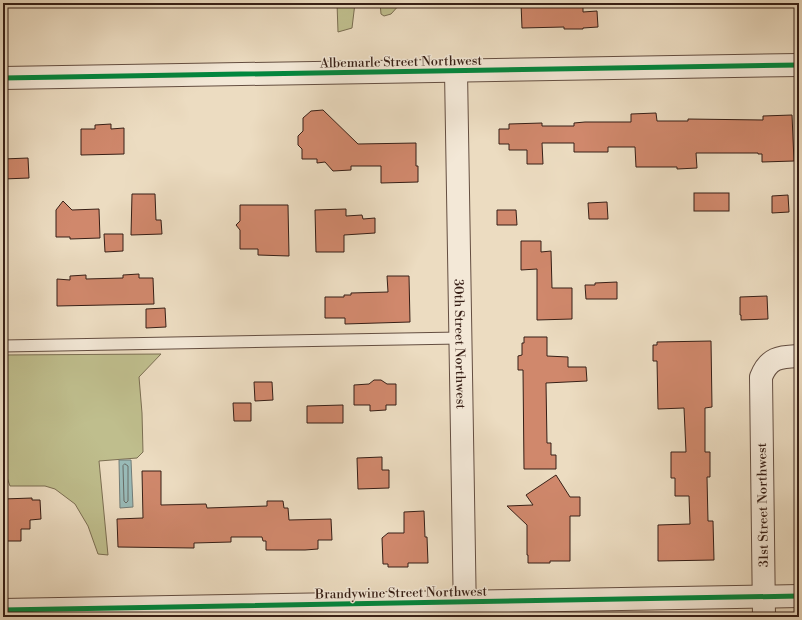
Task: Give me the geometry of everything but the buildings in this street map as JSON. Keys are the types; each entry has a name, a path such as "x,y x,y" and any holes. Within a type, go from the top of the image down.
{"street":[{"name":"Albemarle Street Northwest","path":"3,78 799,65"},
{"name":"30th Street Northwest","path":"456,71 465,609"},
{"name":"31st Street Northwest","path":"764,607 760,393 761,377 767,365 773,361 780,358 799,356"},
{"name":"Brandywine Street Northwest","path":"3,610 764,607 799,596"}],"lane":[{"path":"3,346 460,338"}],"shaded area":[{"path":"337,3 355,3 352,28 338,32"},
{"path":"380,3 401,3 391,14 384,16 381,14"},
{"path":"161,354 139,377 143,452 137,458 99,461 108,555 98,554 88,526 75,504 55,489 45,486 10,486 3,466 3,355"}],"water":[{"path":"119,460 131,460 133,507 120,508"}],"cycle path":[{"path":"3,78 799,65"},
{"path":"3,610 799,596"}]}
